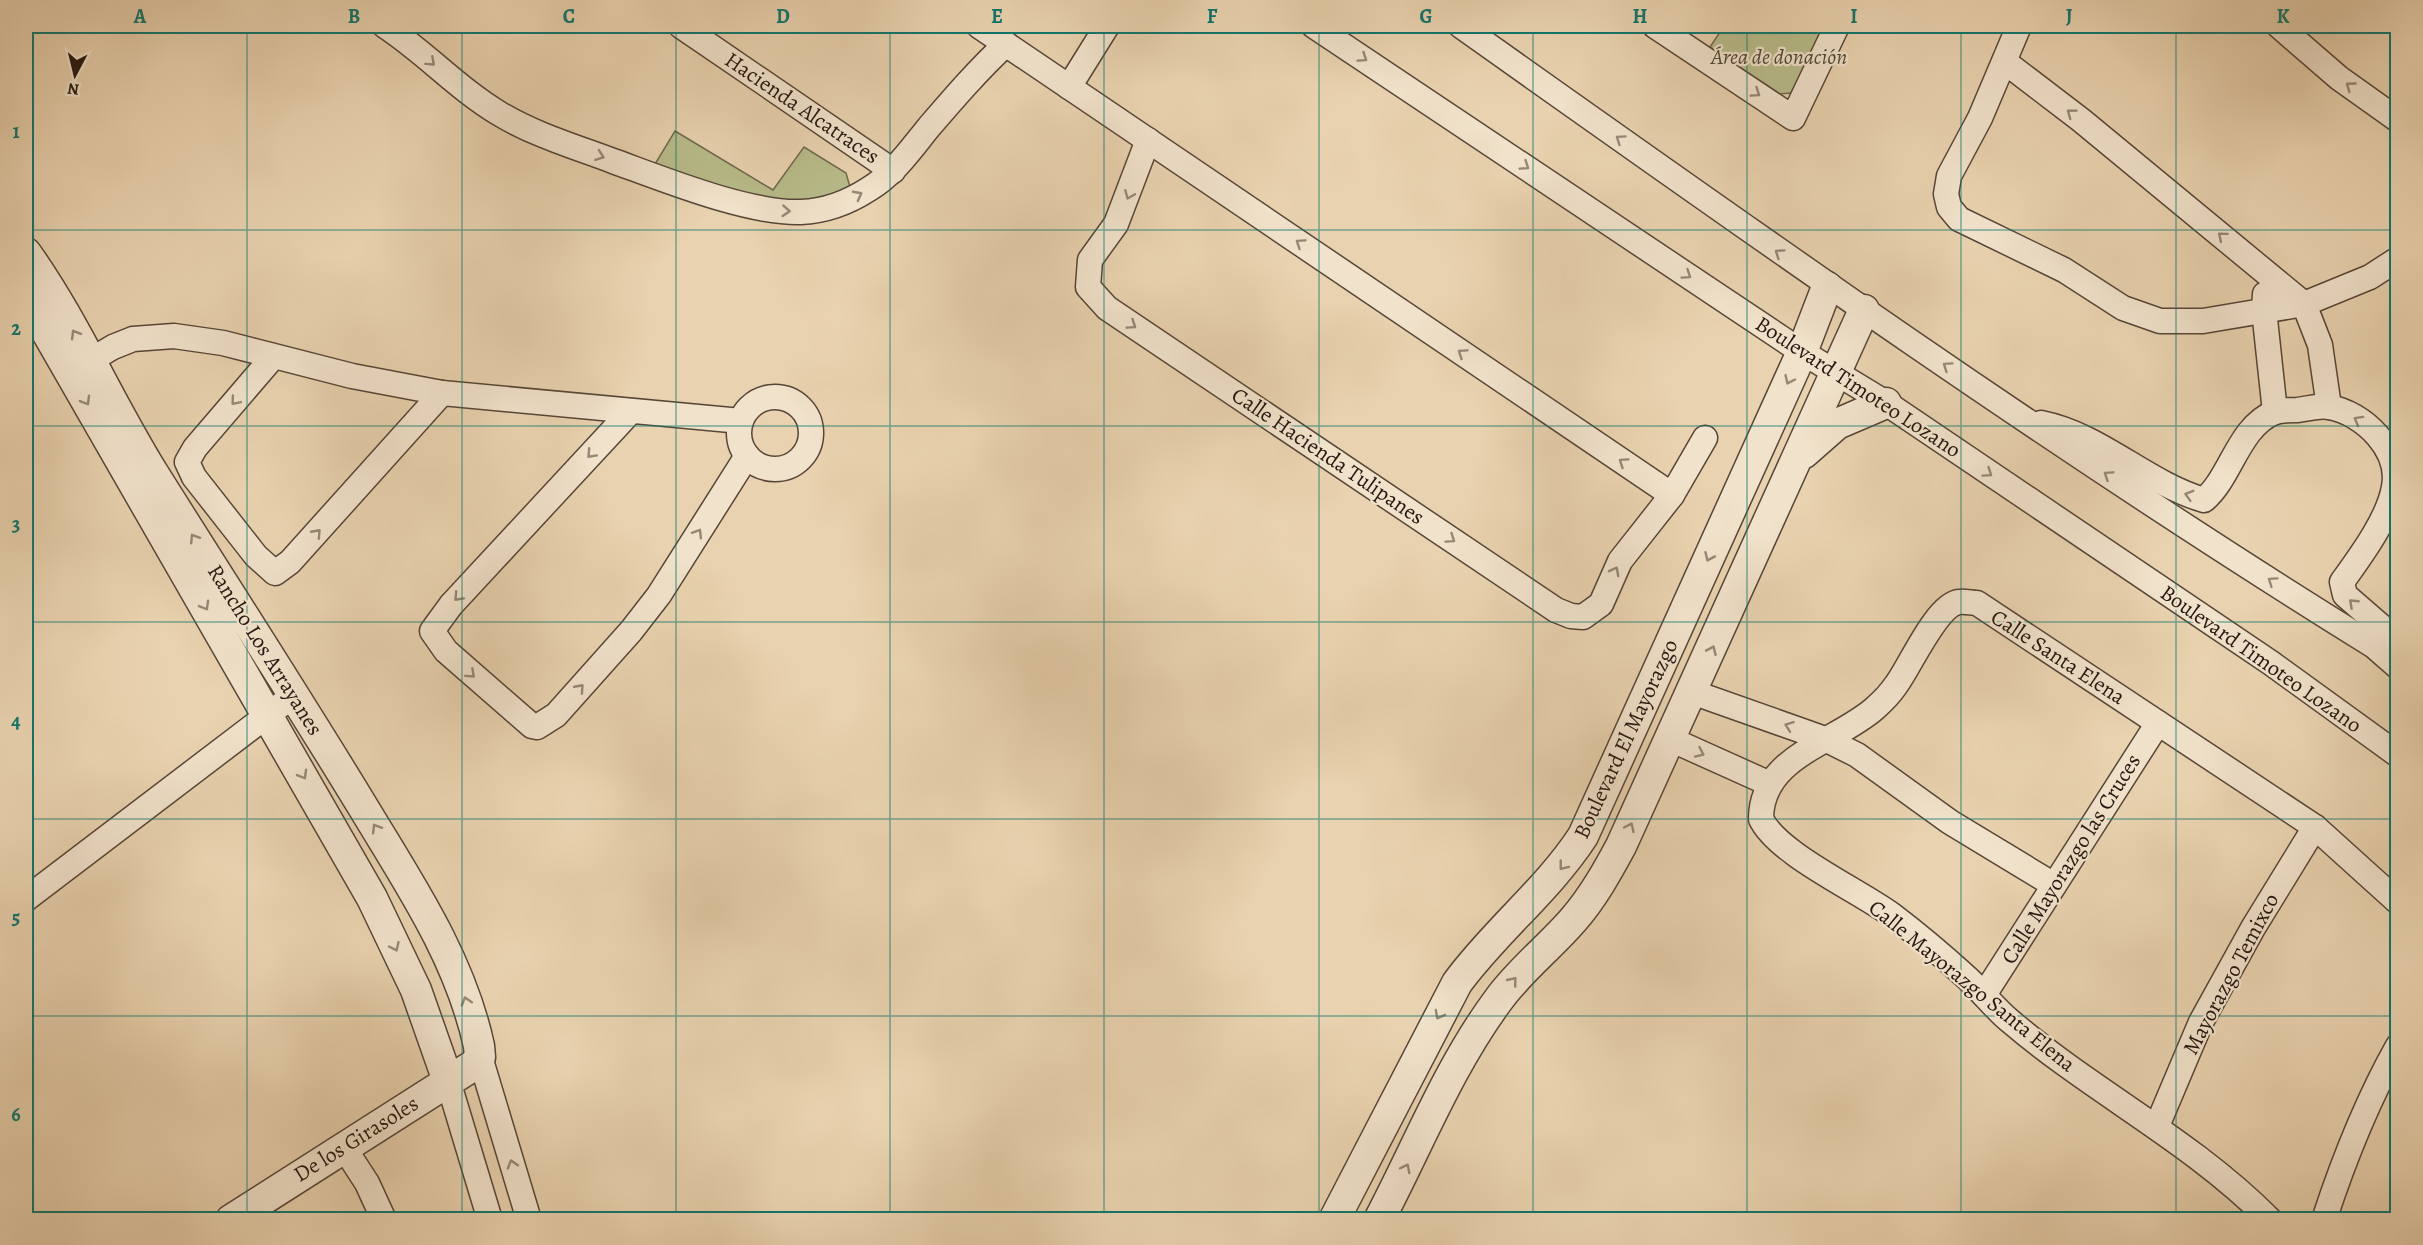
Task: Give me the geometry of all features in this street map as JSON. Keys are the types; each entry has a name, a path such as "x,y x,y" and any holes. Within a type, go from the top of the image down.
{"street":[{"path":"385,26 410,42 462,89 518,124 672,182 776,210 819,210 849,200 870,189 893,171 975,73 1006,44"},
{"name":"Hacienda Alcatraces","path":"681,26 893,171"},
{"path":"979,26 1672,495"},
{"path":"1069,87 1107,26"},
{"name":"Boulevard Timoteo Lozano","path":"1314,26 1802,352 1886,403 2271,663 2397,755"},
{"path":"1461,26 1827,286 2186,528 2374,646 2397,667"},
{"path":"1655,26 1793,118 1837,26"},
{"path":"2019,26 1980,118 1949,176 1946,194 1949,207 1959,219 2064,270 2123,308 2160,321 2203,321 2304,304 2370,277 2397,259"},
{"path":"2279,26 2339,78 2397,120"},
{"path":"2005,62 2081,120 2304,304 2319,345 2329,407"},
{"name":"Calle Hacienda Tulipanes","path":"1148,140 1116,224 1090,260 1088,287 1107,308 1556,610 1571,616 1583,616 1593,612 1601,604 1620,561 1672,495 1704,438"},
{"name":"Rancho Los Arrayanes","path":"26,253 91,360 122,423 294,695 441,941 465,996 480,1057"},
{"path":"2267,274 2264,310 2275,412"},
{"name":"Boulevard El Mayorazgo","path":"1334,1220 1456,983 1479,953 1565,864 1598,809 1802,352 1827,286"},
{"name":"Rancho Los Arrayanes","path":"26,296 268,713 372,898 416,990 448,1081"},
{"name":"Boulevard El Mayorazgo","path":"1379,1220 1466,1050 1498,1000 1518,974 1575,918 1603,878 1692,692 1798,459 1834,371 1864,310"},
{"path":"91,360 113,347 152,336 195,338 442,393 741,421"},
{"path":"273,357 195,448 187,462 194,477 256,556 275,573 290,562 442,393"},
{"path":"776,397 787,399 805,412 812,433 805,454 787,468 765,468 747,456 739,439 741,421 754,404 776,397"},
{"path":"1798,459 1837,424 1886,403"},
{"path":"2026,420 2073,430 2179,492 2204,500 2212,493 2245,440 2258,424 2275,412 2329,407 2390,437 2396,487 2372,541 2342,582 2345,595 2397,640"},
{"path":"631,411 451,604 432,631 446,651 532,726 537,727 556,715 631,630 666,585 747,456"},
{"name":"Calle Santa Elena","path":"1761,819 1761,806 1770,784 1789,764 1825,739 1846,729 1881,702 1895,687 1936,620 1946,608 1958,602 1977,603 2315,827 2397,902"},
{"path":"1641,711 1664,694 1692,692 1825,739 1857,755 1950,822 2054,885"},
{"path":"26,899 294,695"},
{"name":"Calle Mayorazgo las Cruces","path":"1984,995 2158,723"},
{"path":"1670,739 1770,784"},
{"name":"Calle Mayorazgo Santa Elena","path":"1761,819 1775,840 1891,915 1966,976 2009,1021 2157,1126 2241,1190 2270,1220"},
{"name":"Mayorazgo Temixco","path":"2157,1126 2201,1022 2253,928 2315,827"},
{"path":"2324,1220 2343,1164 2377,1083 2397,1046"},
{"path":"480,1057 529,1220"},
{"name":"De los Girasoles","path":"231,1220 343,1146 474,1065 480,1057"},
{"path":"448,1081 490,1220"},
{"path":"343,1146 380,1210 361,1220"}],"green space":[{"name":"Área de donación","path":"1724,26 1832,26 1792,93 1777,94 1710,47"},
{"path":"675,131 773,190 804,147 846,173 850,187 847,192 788,206 649,174"}]}
